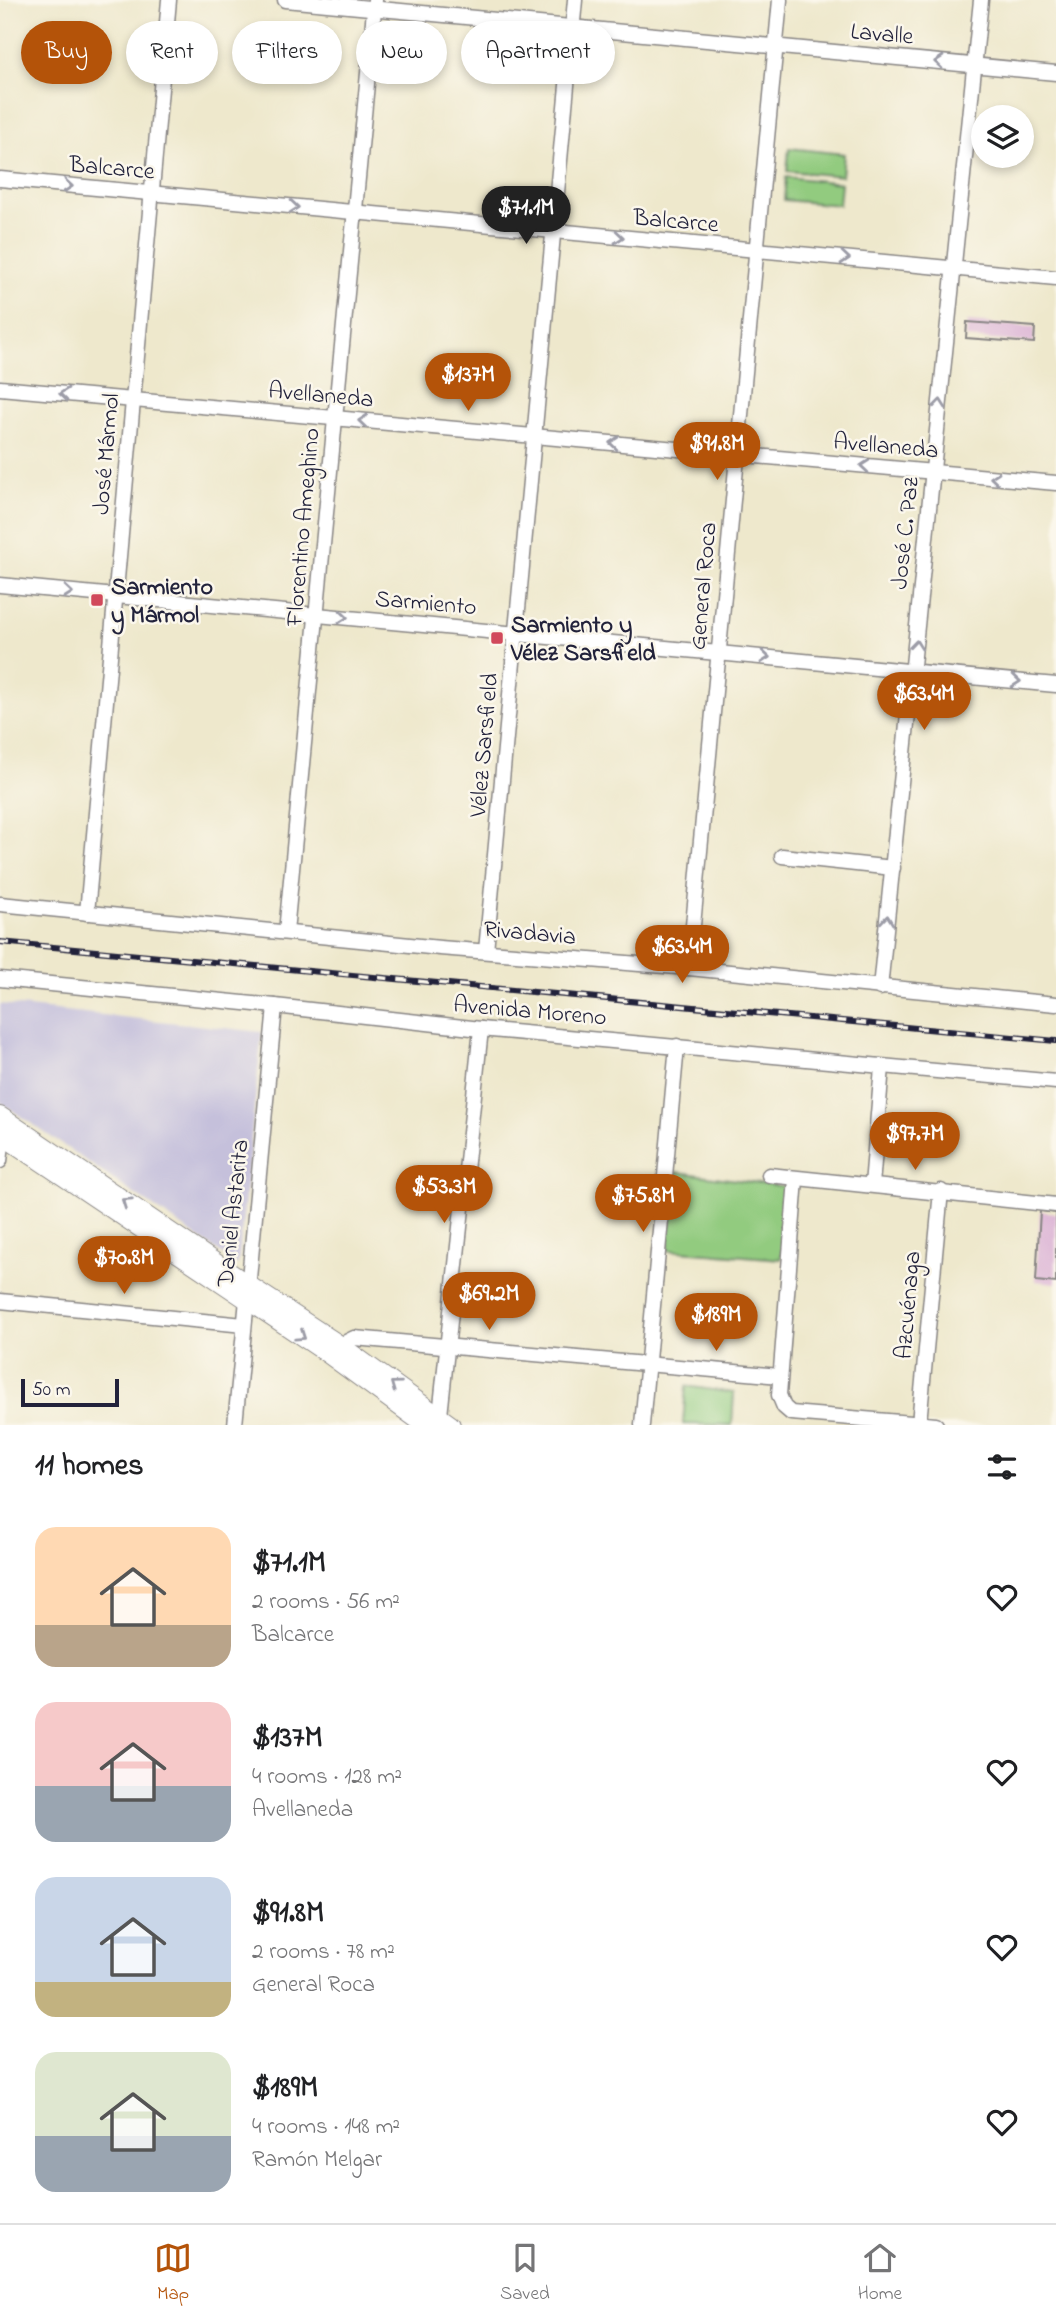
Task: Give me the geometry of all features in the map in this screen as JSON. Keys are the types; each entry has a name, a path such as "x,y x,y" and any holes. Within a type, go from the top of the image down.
{"main road":[{"path":"0,1116 247,1292 328,1354 439,1423"},
{"path":"1,1135 247,1292 340,1345 439,1423"}],"street":[{"name":"José Mármol","path":"87,913 169,0"},
{"name":"Lavalle","path":"285,0 375,4 521,21"},
{"name":"Vélez Sarsfield","path":"573,21 575,0"},
{"name":"General Roca","path":"690,968 780,0"},
{"name":"José C. Paz","path":"880,988 981,0"},
{"name":"Florentino Ameghino","path":"286,933 375,4"},
{"name":"Lavalle","path":"615,31 1056,73"},
{"name":"Vélez Sarsfield","path":"486,951 568,84"},
{"name":"Balcarce","path":"0,179 1056,278"},
{"name":"Avellaneda","path":"0,388 1056,483"},
{"name":"Sarmiento","path":"0,585 1056,684"},
{"path":"782,856 893,868"},
{"name":"Rivadavia","path":"0,904 1056,1004"},
{"name":"Avenida Moreno","path":"0,979 481,1029 1056,1082"},
{"name":"Daniel Astarita","path":"235,1425 275,1006"},
{"path":"439,1423 481,1029"},
{"path":"642,1425 677,1046"},
{"path":"872,1185 882,1067"},
{"path":"0,1161 1,1135"},
{"path":"769,1175 1056,1205"},
{"path":"796,1179 780,1376 779,1395 784,1407 791,1413 845,1422 936,1425"},
{"name":"Azcuénaga","path":"919,1423 941,1191"},
{"path":"0,1301 244,1325"},
{"path":"340,1345 354,1338 780,1376"}],"shaded area":[{"path":"0,1004 262,1032 238,1265 0,1102"}],"green space":[{"path":"789,148 844,154 842,176 787,171"},
{"path":"786,177 841,183 839,205 784,200"},
{"path":"677,1172 789,1187 781,1259 668,1250"},
{"path":"686,1386 734,1393 732,1425 683,1424"}],"building":[{"path":"967,322 1035,327 1034,343 966,338"},
{"path":"1040,1211 1056,1213 1056,1283 1036,1281"}],"railway":[{"path":"0,942 1056,1041"}],"place":[{"name":"Sarmiento y Mármol","path":"97,600"},
{"name":"Sarmiento y Vélez Sarsfield","path":"497,638"}]}
